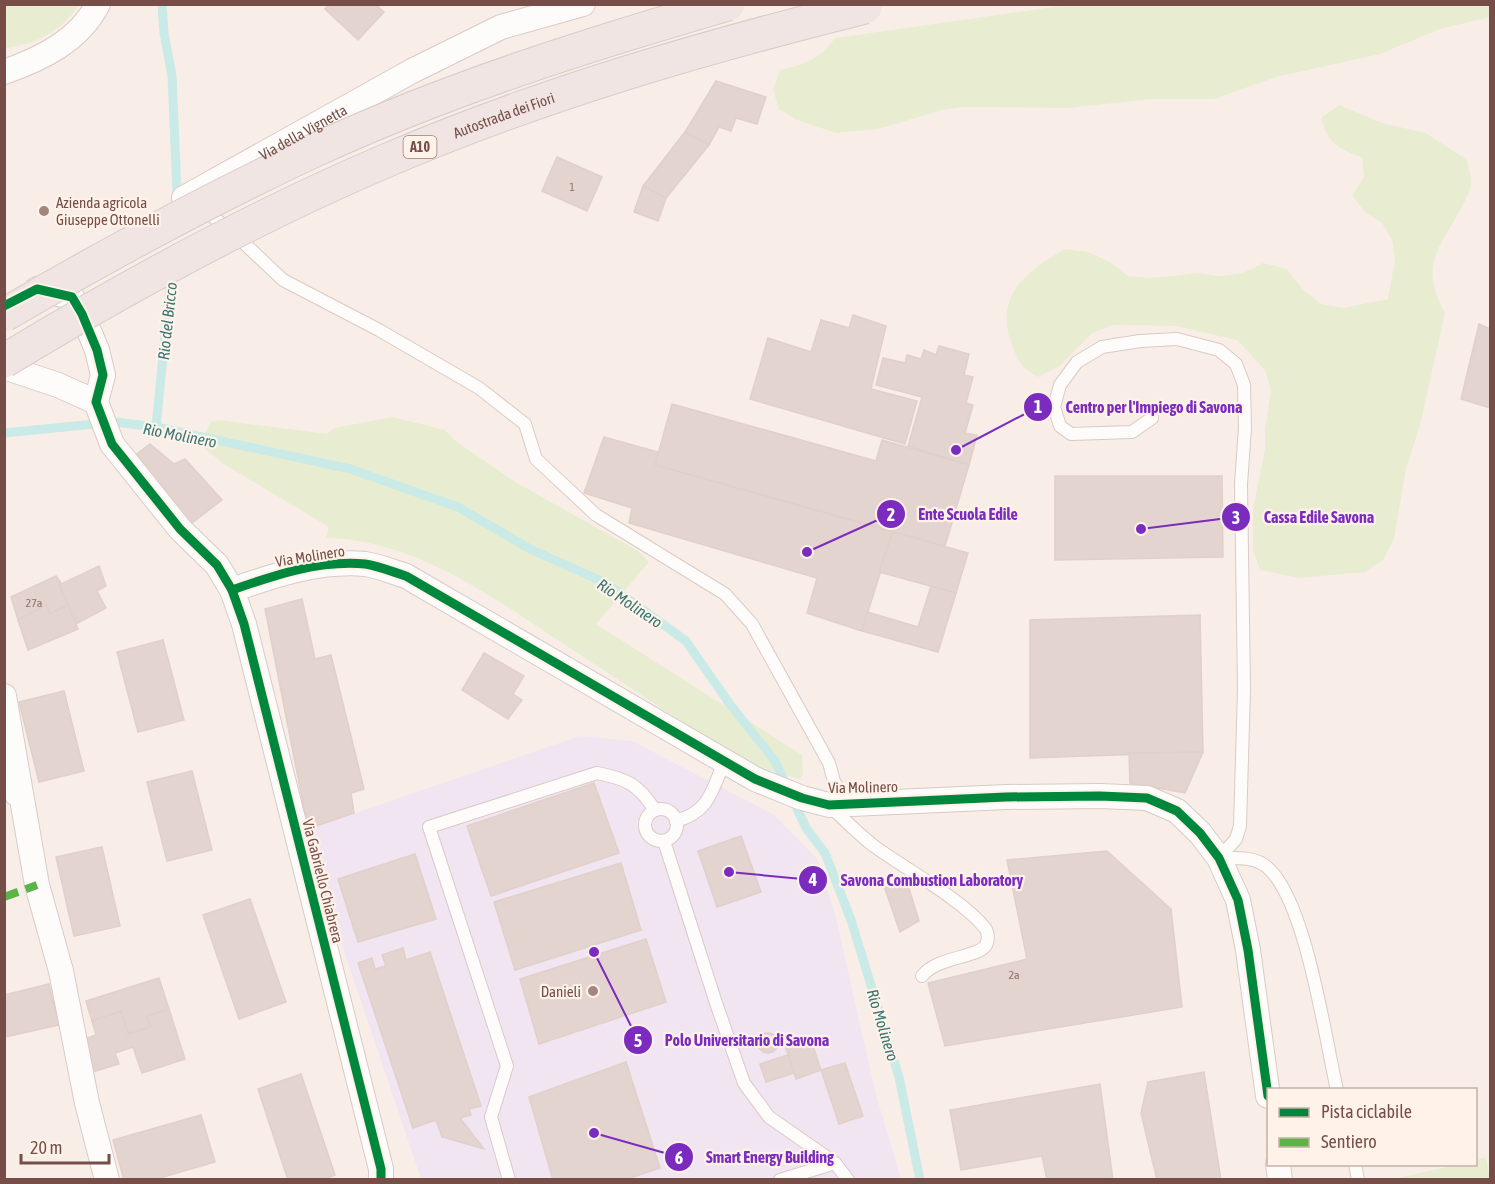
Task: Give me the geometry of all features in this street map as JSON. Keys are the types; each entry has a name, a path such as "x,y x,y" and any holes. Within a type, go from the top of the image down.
{"highway":[{"name":"A10","path":"4,315 88,267 314,151 516,70 619,36 728,4"},
{"name":"Autostrada dei Fiori","path":"4,361 74,320 284,206 384,161 498,116 612,77 740,38 865,7"}],"street":[{"path":"7,70 32,63 68,41 98,4"},
{"name":"Via della Vignetta","path":"4,306 37,289 187,197 412,70 501,27 582,4"},
{"path":"4,366 58,385 96,402 103,375 97,350 82,314 72,297 37,289"},
{"name":"Via Gabriello Chiabrera","path":"96,402 112,444 180,529 217,565 232,590 244,624 381,1169 381,1179"},
{"name":"Via Molinero","path":"232,590 288,571 339,563 368,565 406,576 724,762 767,784 802,798 837,804 1006,797 1147,798 1177,811 1200,833 1219,858 1238,900 1248,950 1268,1088"},
{"path":"4,696 36,875 61,970 87,1102 107,1179"}],"lane":[{"path":"187,197 229,229 284,280 379,330 479,388 525,424 536,459 560,484 596,515 725,594 752,624 829,763 837,804 872,845 968,912 986,929 988,939 986,946 977,951 951,957 928,968 922,976"},
{"path":"1152,418 1132,432 1071,434 1060,426 1054,407 1060,385 1077,362 1102,347 1140,341 1177,339 1219,350 1236,364 1244,385 1245,428 1240,484 1244,689 1240,826 1236,839 1219,858"},
{"path":"676,821 696,814 710,798 724,762"},
{"path":"509,1179 491,1117 507,1066 429,827 597,773 625,779 639,789 655,810 668,811 676,821 674,833 664,840 654,840 646,830 646,820 655,810"},
{"path":"4,776 26,855 36,875"},
{"path":"664,840 744,1083 769,1117 835,1163 848,1179"},
{"path":"1219,858 1249,858 1266,866 1282,884 1313,973 1337,1088"},
{"path":"780,1179 835,1163"}],"shaded area":[{"path":"580,736 632,741 774,815 818,860 836,918 876,1095 901,1179 421,1179 305,835 306,830"}],"green space":[{"path":"5,4 79,5 64,22 47,35 27,44 5,48"},
{"path":"1490,4 1490,17 1440,29 1380,54 1276,77 1214,99 1153,99 1068,108 963,107 942,110 878,129 836,133 797,120 779,109 773,90 780,70 811,60 835,38 1068,5"},
{"path":"1339,105 1382,123 1426,133 1467,160 1471,184 1466,199 1437,251 1434,262 1434,284 1445,313 1420,425 1406,469 1394,539 1383,560 1365,572 1299,578 1260,570 1253,551 1253,510 1265,449 1265,429 1271,390 1265,370 1237,340 1176,326 1113,325 1092,333 1060,366 1038,377 1023,367 1018,359 1007,325 1007,311 1011,297 1027,275 1065,249 1088,252 1110,262 1128,276 1151,278 1198,273 1220,276 1243,273 1263,263 1287,269 1302,289 1321,304 1343,308 1388,299 1395,259 1392,240 1382,223 1364,211 1352,195 1364,177 1362,158 1335,144 1327,134 1321,118"},
{"path":"393,417 445,430 457,442 517,483 638,551 649,562 596,624 802,755 803,774 800,779 762,768 733,755 519,614 458,577 393,549 360,541 326,538 329,527 225,465 204,448 202,439 211,422 218,420 327,434 334,428"},
{"path":"1486,1157 1490,1179 1392,1179 1451,1166 1477,1166 1477,1160"}],"building":[{"path":"329,4 375,4 384,12 358,40 325,9"},
{"path":"716,81 766,97 757,124 736,118 731,131 719,127 709,145 685,132"},
{"path":"685,132 709,145 666,198 643,186"},
{"path":"557,157 602,177 587,211 542,191"},
{"path":"643,186 666,198 658,221 634,212"},
{"path":"853,315 886,326 871,389 917,401 905,444 750,399 768,338 811,352 821,320 849,328"},
{"path":"1479,324 1490,329 1490,408 1461,399"},
{"path":"939,346 969,354 964,375 973,377 966,403 973,405 965,433 977,435 969,465 908,446 922,397 876,385 883,358 905,363 907,355 921,359 924,350 936,355"},
{"path":"672,404 876,461 882,440 969,465 945,546 655,465"},
{"path":"604,437 658,452 655,465 893,532 862,631 807,613 817,578 629,523 632,508 584,493"},
{"path":"150,444 174,464 185,459 222,500 189,525 133,457"},
{"path":"1055,476 1222,476 1223,557 1055,560"},
{"path":"893,532 968,553 956,593 879,572"},
{"path":"99,566 106,586 97,591 106,608 76,624 59,585"},
{"path":"56,576 61,583 59,585 68,605 50,614 46,605 18,620 11,597"},
{"path":"931,586 956,593 938,652 862,631 867,612 918,627"},
{"path":"302,599 315,659 331,655 364,789 351,793 354,813 308,829 265,609"},
{"path":"46,605 50,614 68,605 78,629 28,650 18,620"},
{"path":"1200,615 1203,752 1030,758 1030,620"},
{"path":"163,640 184,720 138,732 117,652"},
{"path":"484,653 524,676 513,694 522,700 508,719 462,690"},
{"path":"64,691 84,771 39,782 19,702"},
{"path":"1203,752 1185,793 1130,783 1129,753"},
{"path":"192,771 212,850 167,861 147,782"},
{"path":"594,783 619,853 491,896 467,826"},
{"path":"741,836 761,892 717,907 698,851"},
{"path":"102,847 120,926 74,936 56,857"},
{"path":"1107,851 1171,909 1182,1007 945,1046 928,983 1027,959 1007,860"},
{"path":"415,854 436,919 358,942 338,879"},
{"path":"621,863 641,930 515,970 494,902"},
{"path":"907,882 919,921 900,932 884,886"},
{"path":"250,899 286,1002 239,1019 203,915"},
{"name":"Danieli","path":"646,939 666,1002 539,1044 520,979"},
{"path":"403,948 406,960 430,952 481,1106 469,1109 471,1115 460,1118 484,1149 442,1137 436,1120 413,1128 358,963 372,958 375,969 386,966 382,955"},
{"path":"159,978 169,1009 147,1016 151,1027 128,1034 121,1011 92,1021 86,1001"},
{"path":"49,984 59,1025 5,1037 4,995"},
{"path":"169,1009 185,1059 142,1073 133,1047 115,1053 119,1064 92,1072 82,1040 96,1035 92,1021 121,1011 128,1034 151,1027 147,1016"},
{"path":"768,1033 775,1036 778,1043 775,1050 768,1053 761,1050 758,1043 761,1036"},
{"path":"811,1040 821,1070 796,1079 786,1048"},
{"path":"788,1055 794,1073 766,1082 760,1064"},
{"path":"626,1062 660,1168 624,1180 553,1180 529,1097"},
{"path":"845,1063 863,1116 839,1124 821,1070"},
{"path":"1204,1072 1221,1180 1157,1180 1141,1113 1148,1082"},
{"path":"301,1074 335,1175 321,1180 288,1180 258,1089"},
{"path":"1100,1084 1113,1180 1047,1180 1042,1156 961,1170 950,1110"},
{"path":"201,1115 215,1162 153,1180 124,1180 113,1140"}],"waterway":[{"name":"Rio del Bricco","path":"162,4 164,33 172,76 177,192"},
{"name":"Rio del Bricco","path":"156,427 171,275"},
{"name":"Rio Molinero","path":"4,433 115,422 156,427 350,469 458,507 530,549 606,583 686,641 729,703 775,761 787,787"},
{"name":"Rio Molinero","path":"793,800 806,828 825,853 851,920 899,1077 920,1180"}],"marked path":[{"path":"4,897 37,885"}],"cycle path":[{"path":"4,306 37,289 72,297 97,350 103,375 96,402 112,444 180,529 217,565 232,590 244,624 381,1169 381,1180"},
{"path":"232,590 281,574 331,564 365,564 406,576 755,779 802,798 829,805 1006,797 1100,796 1147,798 1177,811 1200,833 1219,858 1238,900 1248,950 1267,1089"}],"place":[{"name":"Azienda agricola Giuseppe Ottonelli","path":"44,211"},
{"name":"Centro per l'Impiego di Savona","path":"956,450"},
{"name":"Cassa Edile Savona","path":"1141,529"},
{"name":"Ente Scuola Edile","path":"807,552"},
{"name":"Savona Combustion Laboratory","path":"729,872"},
{"name":"Polo Universitario di Savona","path":"594,952"},
{"name":"Danieli","path":"593,991"},
{"name":"Smart Energy Building","path":"594,1133"}]}
